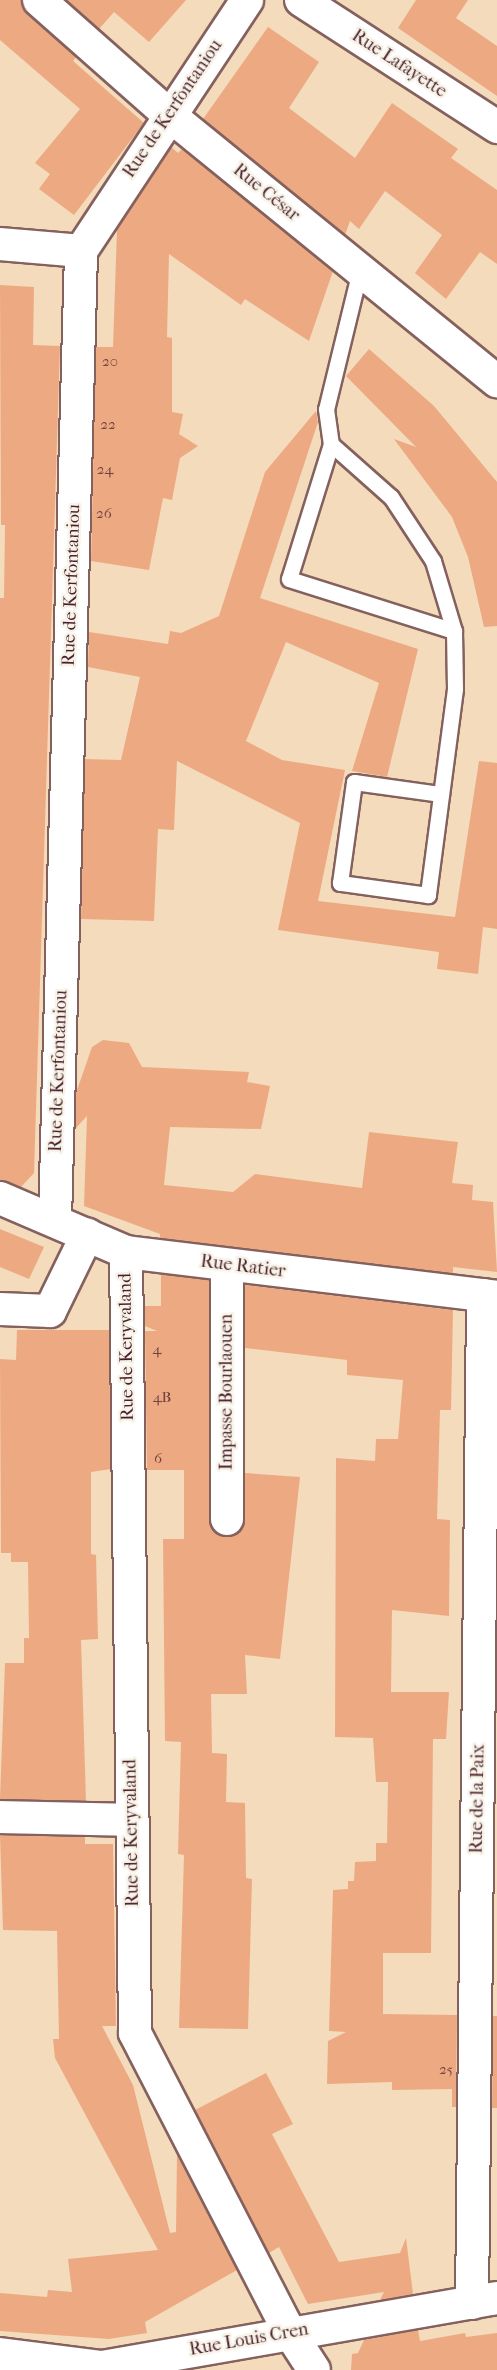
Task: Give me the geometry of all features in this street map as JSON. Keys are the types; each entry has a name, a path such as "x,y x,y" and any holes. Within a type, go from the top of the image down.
{"street":[{"name":"Rue César","path":"39,0 168,114 497,381"},
{"name":"Rue de Kerfontaniou","path":"55,1220 81,251 168,114 246,0"},
{"name":"Rue Lafayette","path":"301,0 497,127"},
{"path":"0,244 81,251"},
{"name":"Rue Ratier","path":"0,1198 126,1252 490,1296"},
{"path":"0,1309 50,1311 87,1235"},
{"name":"Rue de Keryvaland","path":"126,1252 135,2033 290,2333 314,2370"},
{"name":"Impasse Bourlaouen","path":"227,1265 227,1519"},
{"name":"Rue de la Paix","path":"484,2300 490,1296"},
{"path":"0,1817 132,1820"},
{"name":"Rue Louis Cren","path":"0,2354 102,2367 484,2300"}],"lane":[{"path":"360,270 326,409 331,444 289,579 454,631"},
{"path":"331,444 391,497 434,561 454,631 454,689 441,794 428,895 340,883 354,782 441,794"}],"building":[{"path":"0,0 22,0 27,13 76,57 73,61 144,123 74,215 39,189 50,174 35,163 80,109 0,40"},
{"path":"66,0 186,0 149,42 114,12 99,29"},
{"path":"416,0 468,0 456,18 497,46 497,96 398,28"},
{"path":"268,27 319,62 289,108 355,158 392,103 458,149 451,158 497,190 497,264 480,252 446,299 415,273 442,235 385,191 359,229 350,221 345,235 203,119"},
{"path":"171,147 178,153 182,149 333,271 309,341 245,299 241,305 169,254 167,337 172,338 172,412 183,414 179,434 198,446 180,458 172,500 163,498 149,570 91,561 96,347 113,347 117,229"},
{"path":"0,285 34,287 33,345 60,346 34,1173 21,1187 0,1180 0,598 4,598 5,525 1,525"},
{"path":"369,349 434,406 497,482 497,626 484,627 468,557 452,517 394,439 416,447 346,376"},
{"path":"316,411 318,422 260,598 418,649 387,777 352,771 379,683 286,642 246,741 282,760 345,770 318,901 455,917 479,761 497,763 497,929 483,927 478,974 437,969 439,952 278,930 300,823 177,761 174,830 158,829 154,921 81,919 85,759 121,760 140,677 88,667 89,632 168,644 170,631 181,633 219,616 265,472"},
{"path":"103,1040 129,1043 142,1067 249,1072 247,1082 270,1086 261,1129 170,1127 164,1185 233,1192 255,1174 362,1188 369,1132 458,1142 452,1183 473,1185 472,1200 493,1202 497,1272 453,1267 453,1274 160,1238 160,1234 84,1206 87,1116 75,1129 76,1093 92,1047"},
{"path":"0,1229 44,1247 29,1279 0,1267"},
{"path":"161,1274 209,1280 212,1528 226,1537 242,1528 245,1473 300,1477 280,1659 245,1655 247,1694 211,1694 212,1753 227,1754 226,1802 245,1803 246,1878 252,1879 248,2029 179,2028 184,1855 178,1854 181,1742 165,1741 163,1539 184,1539 184,1470 147,1470 145,1331 157,1331 145,1326 145,1306 161,1306"},
{"path":"245,1285 453,1310 451,1410 440,1410 437,1519 450,1520 449,1616 392,1610 391,1692 449,1692 446,1739 433,1739 431,1953 383,1953 383,2014 457,2015 456,2107 452,2107 452,2089 392,2090 392,2082 327,2084 328,2041 346,2032 329,2031 333,1890 348,1889 348,1881 354,1881 355,1862 376,1861 376,1843 387,1843 388,1782 376,1782 373,1738 335,1737 336,1458 375,1461 376,1439 398,1439 403,1380 347,1375 347,1360 245,1348"},
{"path":"17,1330 109,1330 111,1469 91,1472 91,1554 96,1555 98,1639 81,1640 86,1801 0,1799 5,1663 24,1663 24,1638 29,1638 28,1562 11,1562 11,1553 1,1553 0,1359 16,1360"},
{"path":"0,1835 85,1837 85,1844 113,1844 116,2026 102,2026 133,2085 170,2233 176,2232 177,2154 237,2270 145,2322 147,2333 109,2339 0,2331 0,2293 47,2297 48,2290 72,2292 68,2259 158,2250 55,2058 53,2039 59,2039 57,1931 3,1930"},
{"path":"493,2016 497,2016 497,2108 492,2108"},
{"path":"266,2073 293,2124 272,2134 339,2262 400,2253 406,2238 413,2294 380,2300 384,2292 308,2304 279,2247 269,2253 195,2110"},
{"path":"418,2330 420,2341 465,2333 466,2337 497,2333 497,2370 351,2370 352,2354 358,2353 364,2340"}]}
